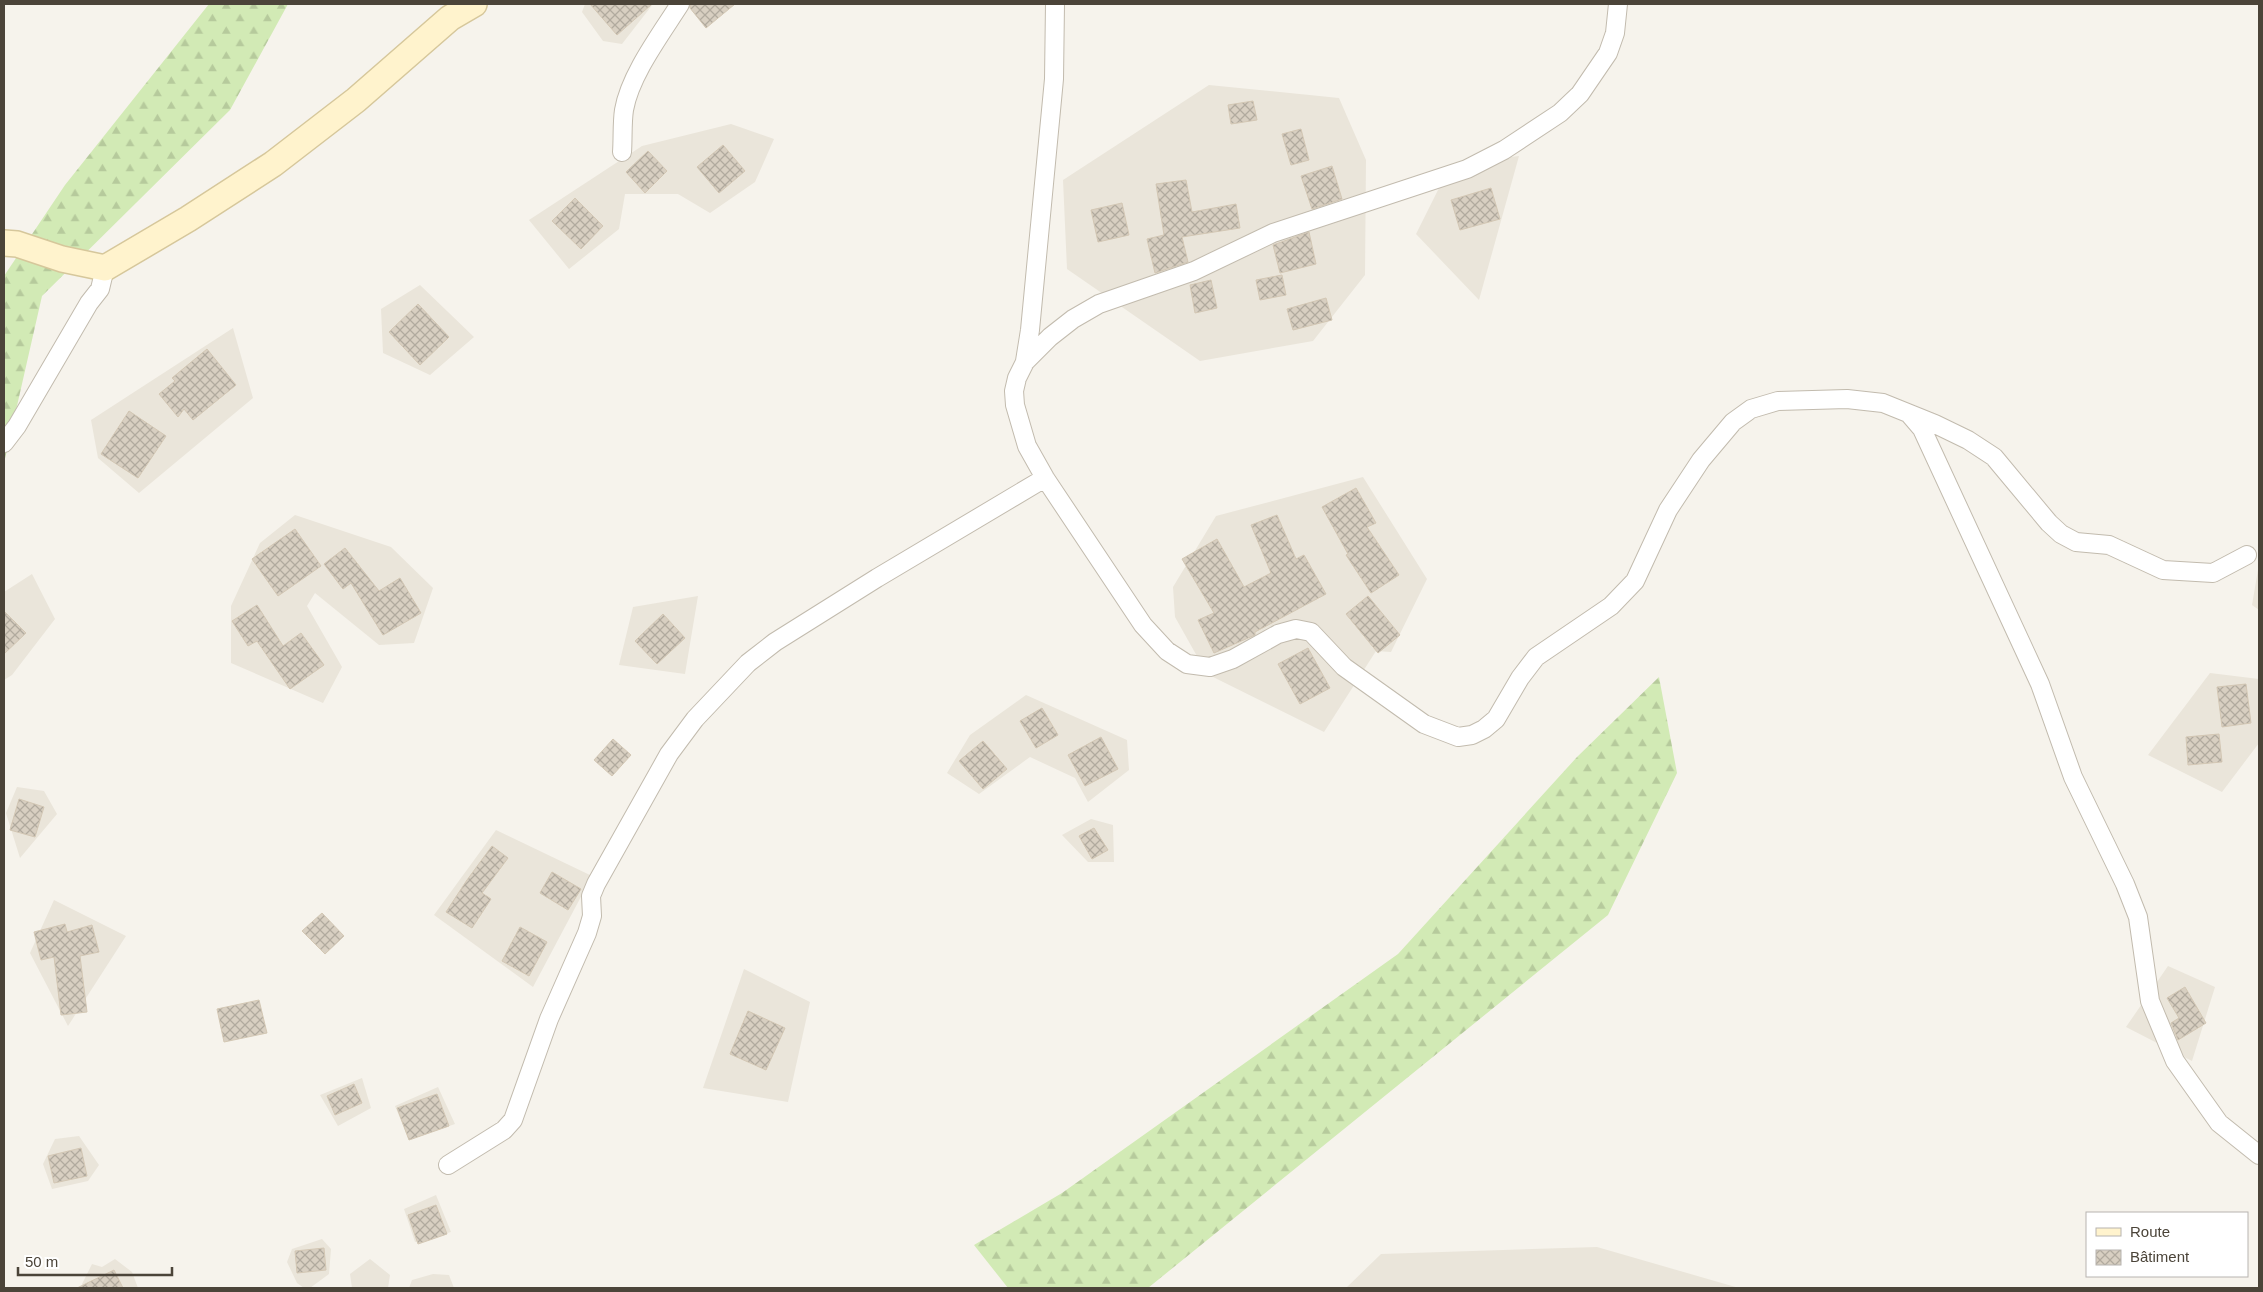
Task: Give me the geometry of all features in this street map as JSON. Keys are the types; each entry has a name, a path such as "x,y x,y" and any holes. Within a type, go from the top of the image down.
{"street":[{"path":"4,243 17,244 62,259 105,268 188,219 274,164 356,100 450,18 474,4"},
{"path":"622,152 624,109 630,90 680,4"},
{"path":"1055,4 1054,79 1030,330 1025,362 1017,378 1014,391 1016,405 1027,446 1045,478 1143,625 1167,651 1187,664 1210,667 1233,659 1278,634 1296,630 1311,632 1344,667 1424,724 1458,737 1472,735 1496,719 1520,678 1536,657 1611,606 1635,581 1668,510 1701,460 1733,422 1763,404 1778,401 1847,399 1883,403 1968,440 1994,457 2049,523 2061,534 2076,542 2109,545 2163,570 2213,572 2247,555"},
{"path":"1025,362 1050,337 1073,319 1099,304 1194,270 1273,233 1467,169 1504,150 1560,113 1580,94 1608,53 1615,33 1618,4"},
{"path":"4,443 89,303 100,289 105,268"},
{"path":"1907,412 1922,429 1983,560 2040,684 2074,777 2125,884 2138,917 2150,1001 2175,1061 2219,1123 2259,1155"},
{"path":"448,1165 504,1130 513,1120 550,1019 587,933 592,916 591,896 596,884 669,754 695,719 748,663 775,642 877,578 1045,478"}],"shaded area":[{"path":"585,4 653,4 622,44 603,41 582,12"},
{"path":"1209,85 1339,98 1366,160 1365,275 1313,341 1200,361 1067,269 1063,180"},
{"path":"731,124 774,139 755,182 710,213 678,194 625,194 619,229 569,269 529,220 642,146"},
{"path":"1519,156 1479,300 1416,234 1451,164"},
{"path":"420,285 474,337 430,375 383,353 381,309"},
{"path":"233,328 253,398 139,493 98,458 91,420"},
{"path":"1363,477 1427,579 1391,652 1376,651 1324,732 1207,674 1175,617 1173,587 1216,516"},
{"path":"295,515 391,547 433,588 414,643 379,645 315,593 307,606 342,667 323,703 231,663 231,606 260,543"},
{"path":"2259,564 2259,610 2252,605"},
{"path":"32,574 55,619 12,675 4,680 4,592"},
{"path":"698,596 685,674 619,665 633,607"},
{"path":"2210,673 2259,679 2259,743 2222,792 2148,755"},
{"path":"1026,695 1127,740 1129,770 1088,802 1075,778 1030,757 979,794 947,773 970,735"},
{"path":"17,787 44,791 57,814 20,858 6,813"},
{"path":"1091,819 1113,825 1114,862 1088,862 1062,835"},
{"path":"496,830 592,876 533,987 434,915"},
{"path":"54,900 126,936 68,1026 30,953"},
{"path":"2168,966 2215,987 2192,1061 2126,1027"},
{"path":"744,969 810,1002 788,1102 703,1088"},
{"path":"362,1078 371,1108 338,1126 320,1095"},
{"path":"438,1087 455,1124 409,1140 395,1106"},
{"path":"79,1136 99,1165 88,1181 52,1189 43,1164 55,1139"},
{"path":"436,1195 451,1232 415,1242 404,1209"},
{"path":"322,1239 331,1249 329,1274 310,1288 304,1288 297,1283 287,1262 292,1249"},
{"path":"1597,1247 1739,1288 1346,1288 1381,1254"},
{"path":"115,1259 132,1272 138,1288 83,1288 82,1284 92,1264 102,1267"},
{"path":"370,1259 390,1275 388,1288 352,1288 350,1274"},
{"path":"433,1274 449,1275 454,1288 409,1288 412,1280"}],"green space":[{"path":"209,4 288,4 230,110 42,296 4,463 4,276 65,185"},
{"path":"1659,677 1677,773 1608,915 1148,1288 1008,1288 974,1245 1062,1193 1398,954 1577,757"}],"building":[{"path":"590,4 652,4 617,35"},
{"path":"690,4 735,4 706,28 690,8"},
{"path":"1253,101 1257,120 1231,124 1228,105"},
{"path":"1301,129 1309,160 1291,165 1282,134"},
{"path":"723,145 745,171 719,193 697,167"},
{"path":"648,151 667,171 645,193 626,172"},
{"path":"1332,166 1342,199 1312,209 1301,176"},
{"path":"1186,180 1192,212 1236,204 1240,228 1182,237 1188,262 1155,273 1147,239 1164,235 1156,184"},
{"path":"1491,188 1500,219 1460,230 1451,200"},
{"path":"575,198 603,226 581,249 552,221"},
{"path":"1122,203 1129,235 1098,242 1091,210"},
{"path":"1309,232 1316,264 1280,273 1273,245"},
{"path":"1282,275 1286,295 1260,300 1256,280"},
{"path":"1211,280 1217,308 1195,313 1190,285"},
{"path":"1326,298 1332,320 1293,330 1287,309"},
{"path":"418,304 449,337 420,365 389,332"},
{"path":"207,349 236,385 193,420 184,409 178,417 159,394 175,381 172,378"},
{"path":"129,411 166,436 138,478 101,454"},
{"path":"1356,488 1376,523 1367,527 1399,575 1371,593 1346,555 1348,554 1322,507"},
{"path":"1277,515 1296,559 1304,555 1326,594 1255,632 1255,635 1214,653 1198,620 1214,613 1182,559 1217,539 1244,587 1271,573 1251,525"},
{"path":"295,529 321,566 278,596 252,559"},
{"path":"345,548 379,591 400,578 421,613 383,635 351,583 343,589 324,564"},
{"path":"1368,596 1400,635 1378,653 1346,614"},
{"path":"257,605 283,646 301,633 324,665 290,689 257,641 248,646 232,621"},
{"path":"4,611 26,633 4,654"},
{"path":"663,614 685,638 657,664 635,641"},
{"path":"1308,648 1330,688 1300,704 1278,664"},
{"path":"2246,684 2251,723 2222,727 2217,687"},
{"path":"1042,708 1058,735 1036,748 1020,721"},
{"path":"2219,734 2222,762 2188,765 2186,737"},
{"path":"1101,737 1118,769 1085,786 1068,755"},
{"path":"613,739 631,755 612,776 594,760"},
{"path":"983,741 1007,769 983,789 959,761"},
{"path":"19,799 44,807 35,837 10,830"},
{"path":"1094,828 1108,850 1092,859 1079,836"},
{"path":"492,846 508,858 482,893 491,899 472,928 446,912"},
{"path":"552,872 581,889 568,910 540,893"},
{"path":"322,913 344,936 325,954 302,931"},
{"path":"65,924 67,932 92,925 99,952 80,956 87,1012 61,1015 54,957 41,960 34,932"},
{"path":"520,927 547,942 529,976 502,961"},
{"path":"2185,987 2206,1023 2178,1040 2171,1023 2179,1018 2167,998"},
{"path":"259,1000 267,1033 224,1042 217,1009"},
{"path":"748,1011 785,1028 766,1070 730,1054"},
{"path":"354,1084 362,1103 335,1115 327,1096"},
{"path":"437,1094 449,1126 409,1140 397,1108"},
{"path":"81,1148 87,1176 54,1183 48,1156"},
{"path":"436,1205 447,1234 418,1244 408,1215"},
{"path":"324,1248 326,1270 297,1273 295,1251"},
{"path":"114,1270 123,1288 77,1288"}]}
